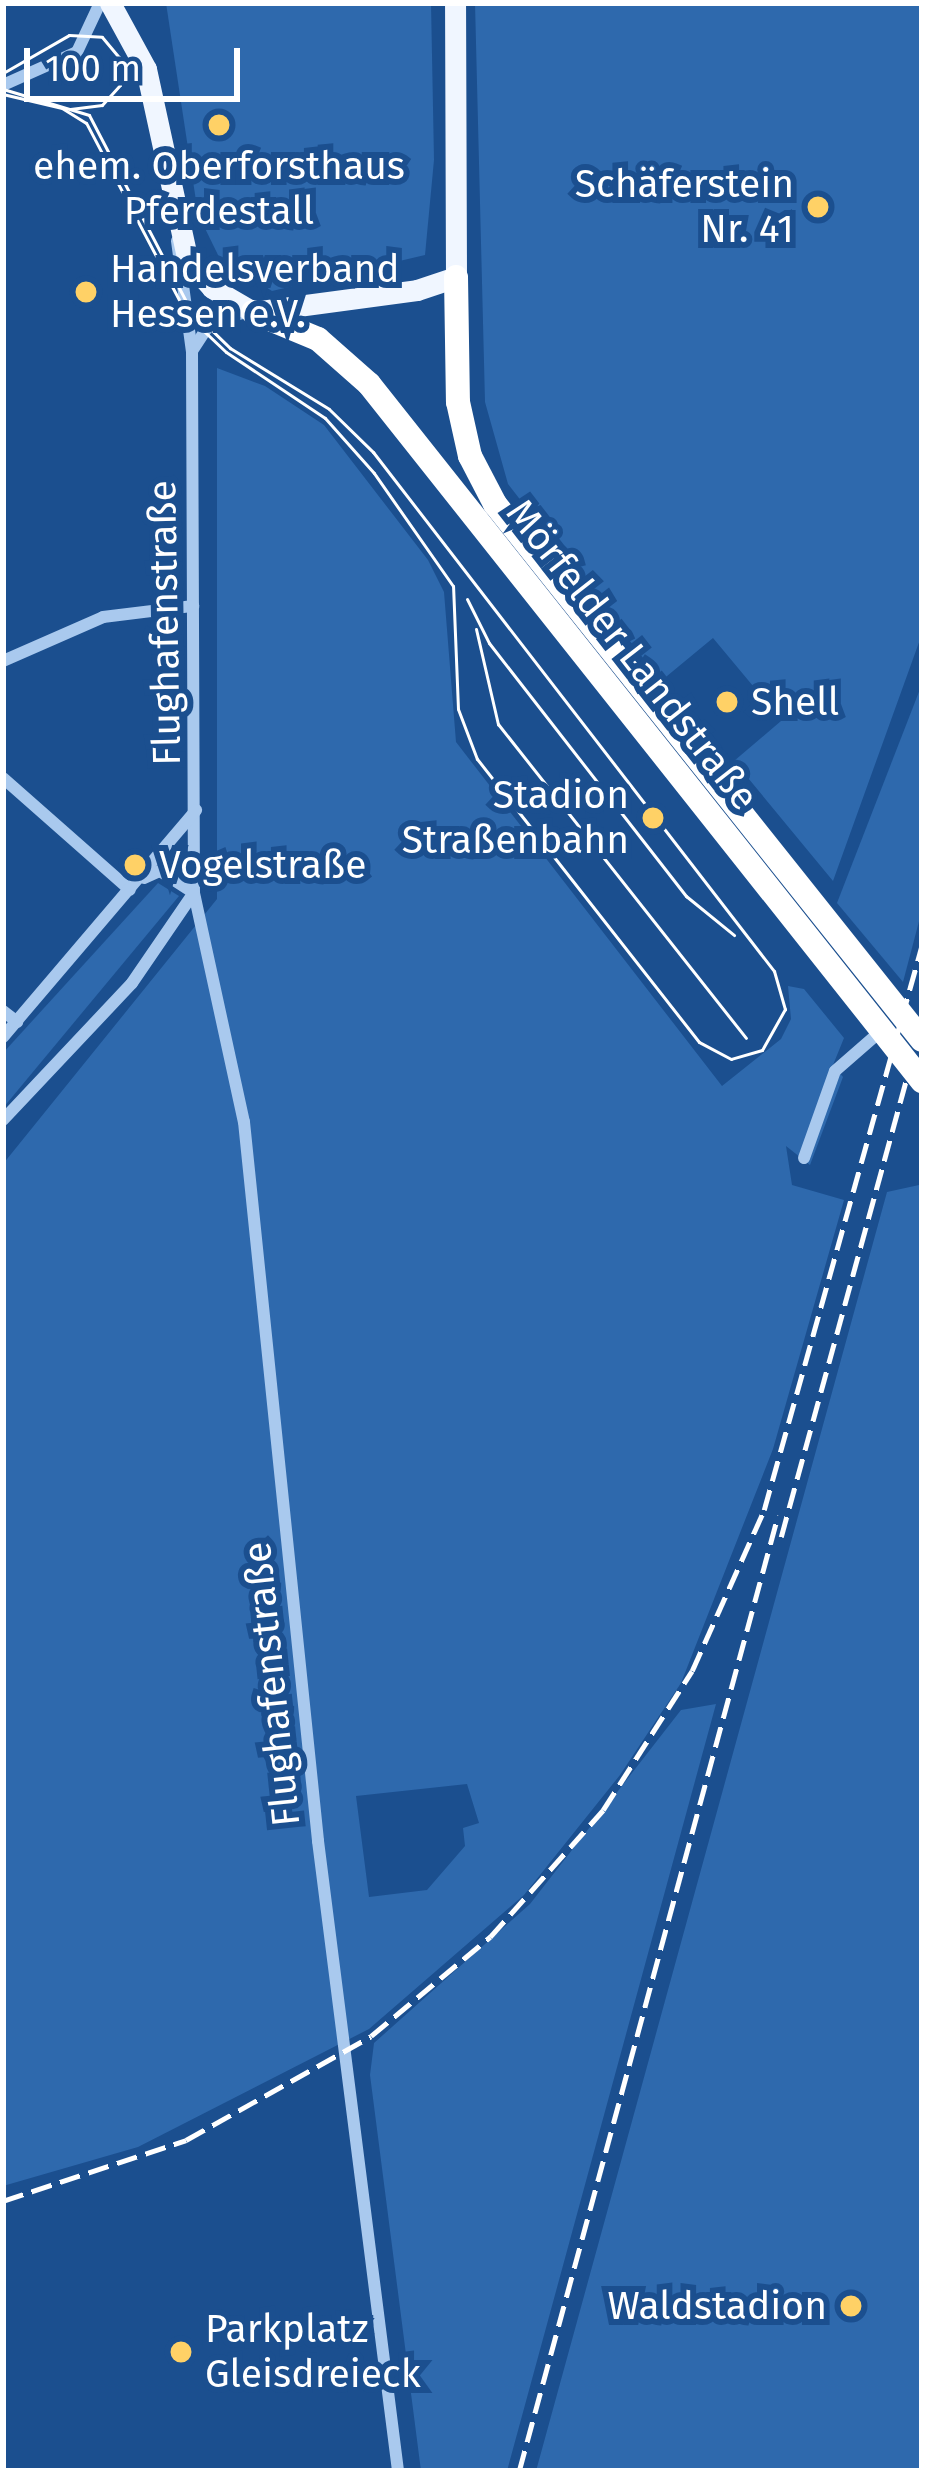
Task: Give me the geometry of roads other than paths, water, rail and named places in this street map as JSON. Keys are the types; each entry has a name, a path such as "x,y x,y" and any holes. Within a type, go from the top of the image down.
{"highway":[{"name":"Mörfelder Landstraße","path":"456,277 458,402 470,456 495,504 922,1040"},
{"name":"Mörfelder Landstraße","path":"251,312 317,339 369,384 922,1081"}],"main road":[{"path":"110,3 146,69 179,234 198,275 251,312 417,290 456,277 454,3"}],"street":[{"path":"3,85 34,77 80,49 100,3"},
{"name":"Flughafenstraße","path":"179,234 175,262 192,352 194,893 244,1122 318,1841 398,2471"},
{"path":"192,352 211,322 251,312"},
{"path":"3,661 103,617 194,606"},
{"path":"3,778 134,886"},
{"path":"3,1037 197,809"},
{"path":"3,1120 132,983 194,893 160,871 134,886"},
{"path":"3,1011 17,1022"},
{"path":"804,1158 836,1071 882,1030"}],"tram line":[{"path":"3,73 69,35 102,37 119,57 120,85 102,105 70,109"},
{"path":"3,89 89,115 190,309 230,348 329,409 373,452 774,971 785,1009 762,1050 731,1059 699,1042 477,759 458,709 453,586 374,473 325,418 226,352 187,315 86,123 62,108 3,94"},
{"path":"467,599 489,643 686,896 734,935"},
{"path":"476,629 498,724 746,1038"}],"railway":[{"path":"3,2201 186,2140 371,2036 490,1937 603,1810 692,1671 764,1510 922,945"},
{"path":"781,1537 922,1022"},
{"path":"519,2471 778,1515"}],"place":[{"name":"ehem. Oberforsthaus Pferdestall","path":"219,125"},
{"name":"Schäferstein Nr. 41","path":"818,207"},
{"name":"Handelsverband Hessen e.V.","path":"86,292"},
{"name":"Shell","path":"727,702"},
{"name":"Stadion Straßenbahn","path":"653,818"},
{"name":"Vogelstraße","path":"135,865"},
{"name":"Waldstadion","path":"851,2306"},
{"name":"Parkplatz Gleisdreieck","path":"181,2352"}]}
